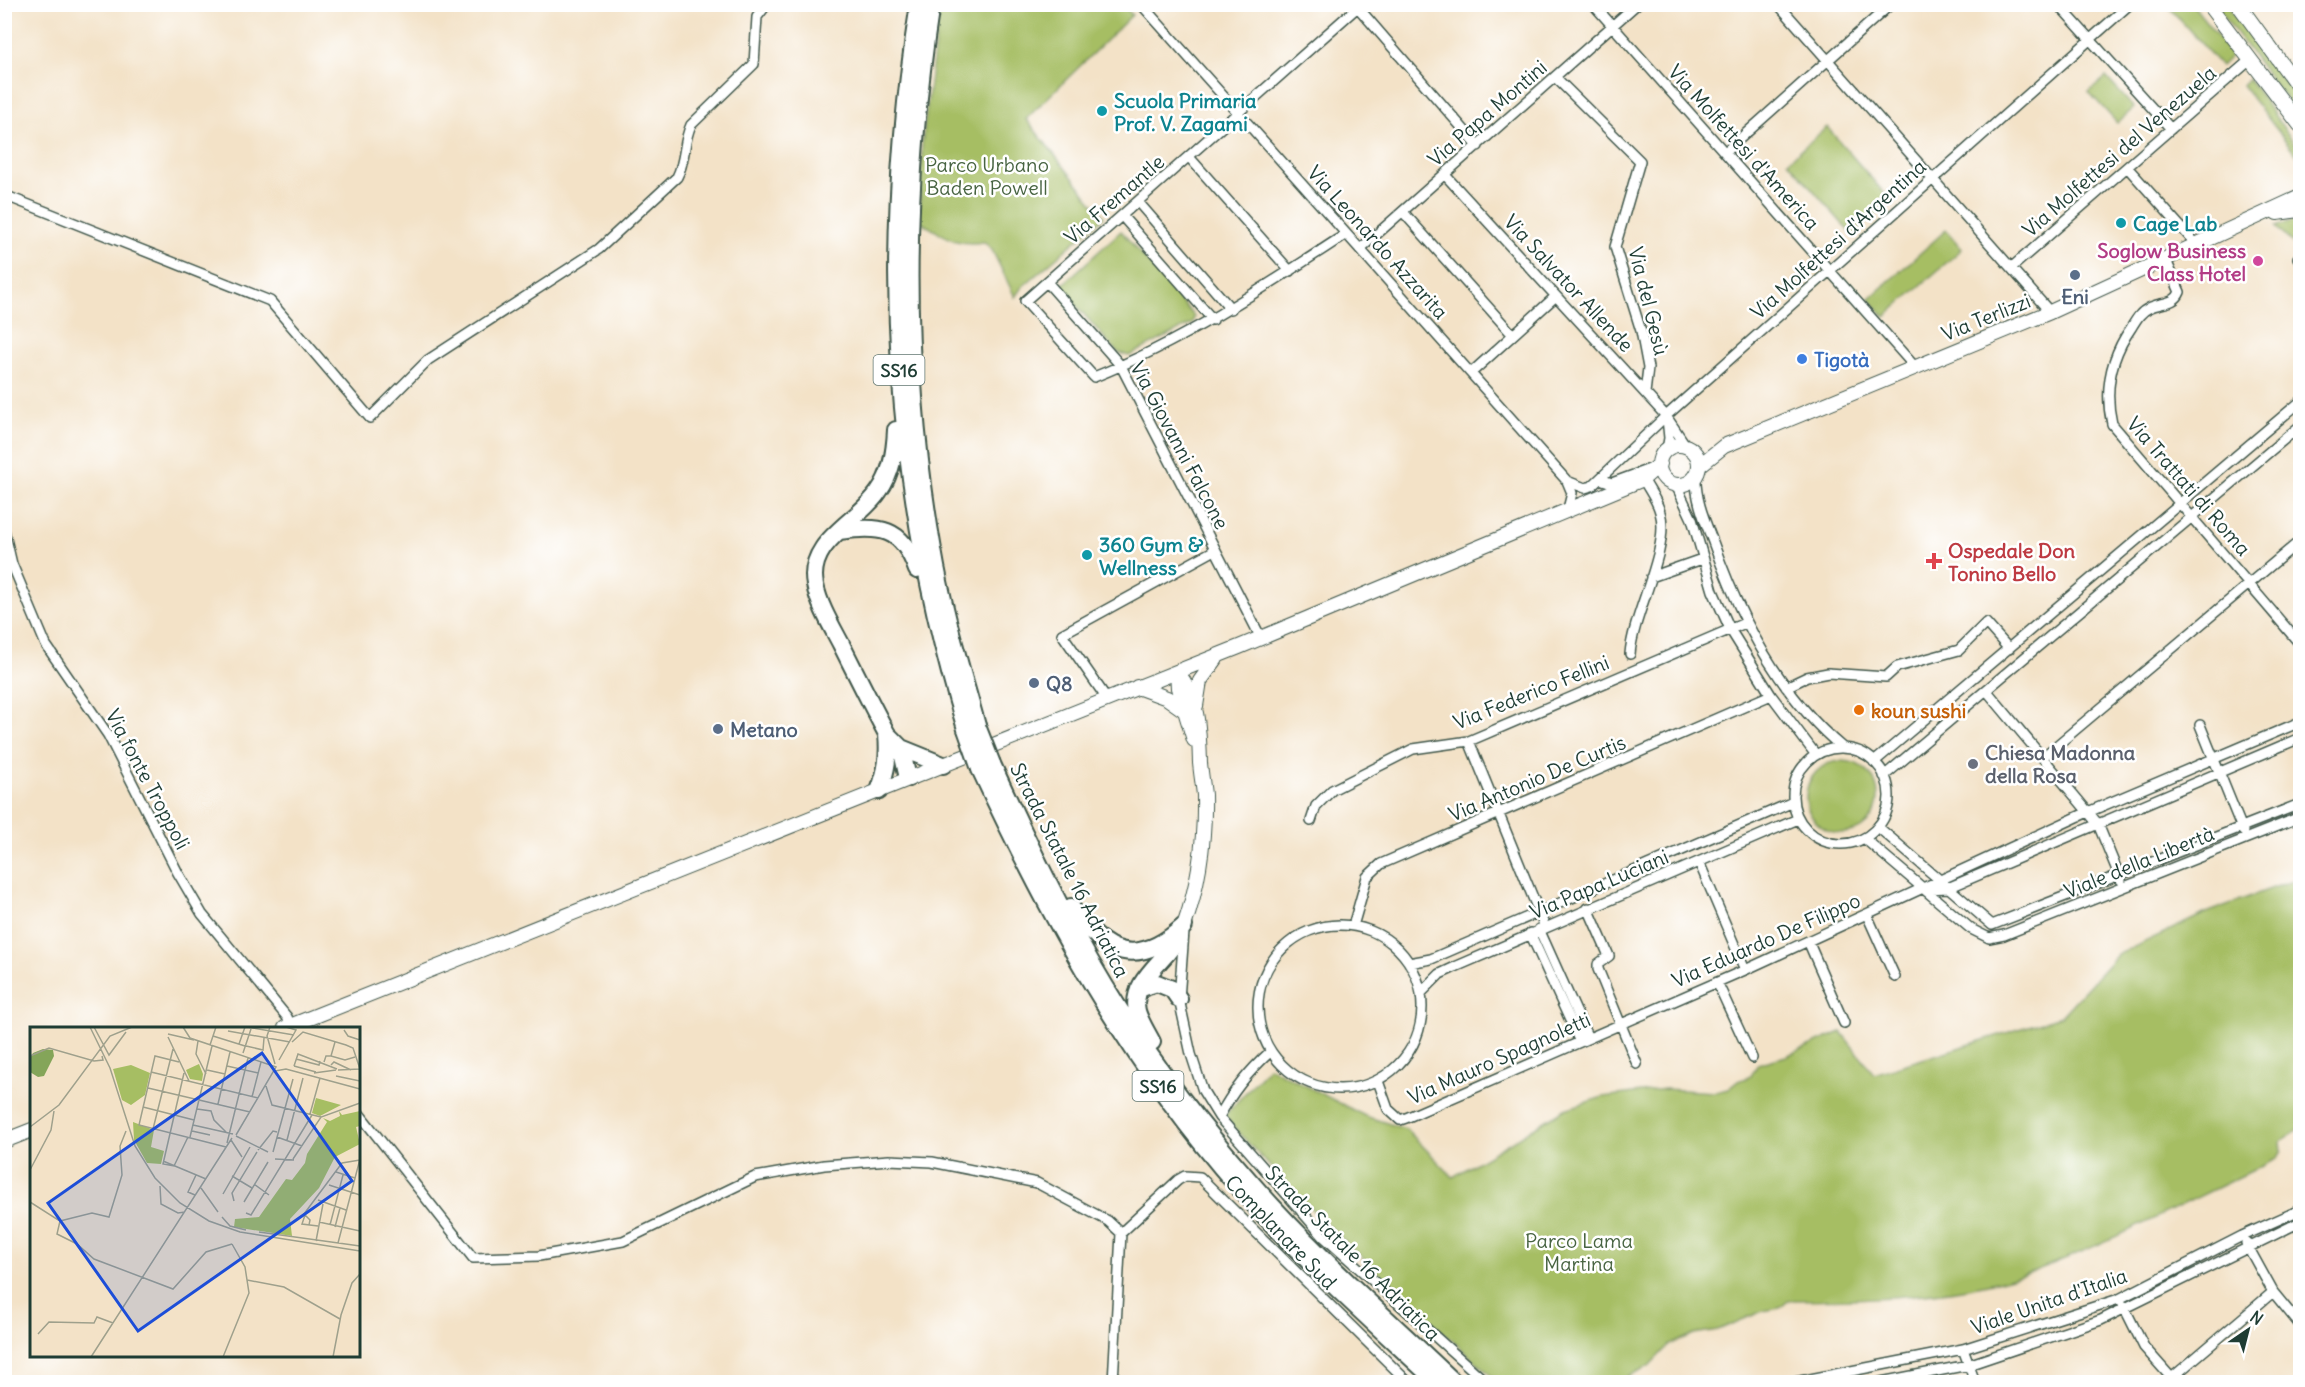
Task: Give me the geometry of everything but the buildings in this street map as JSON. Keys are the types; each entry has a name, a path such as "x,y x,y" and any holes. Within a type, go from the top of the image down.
{"highway":[{"name":"Strada Statale 16 Adriatica","path":"919,4 900,163 897,238 898,360 915,517 943,648 971,728 1018,851 1069,948 1120,1032 1157,1085 1204,1146 1277,1228 1437,1383"},
{"name":"Strada Statale 16 Adriatica","path":"931,4 918,94 909,229 909,333 913,398 933,552 971,728"},
{"path":"898,360 895,449 889,471 874,497 824,545 816,562 815,584 826,615 908,778"},
{"path":"838,532 874,527 898,537 912,556 943,648"},
{"path":"895,751 943,765"},
{"path":"879,791 895,751"},
{"name":"Strada Statale 16 Adriatica","path":"986,767 1106,987 1172,1084 1219,1145 1285,1220 1454,1383"},
{"path":"1032,851 1088,931 1106,946 1128,953 1151,950 1168,940 1184,926"},
{"path":"1172,1084 1137,1012 1136,1000 1139,989 1174,946 1184,926"},
{"path":"1139,989 1157,983 1172,989 1179,999"}],"main road":[{"path":"2208,4 2301,124"},
{"path":"2238,4 2301,89"},
{"name":"Via Terlizzi","path":"2260,216 2301,187"},
{"name":"Via Terlizzi","path":"1697,471 1724,446 2050,312 2196,244 2298,202"},
{"path":"291,1027 908,778 1220,655 1643,479 1658,466 1667,450 1677,445 1688,447 1696,455 1697,471 1687,483 1643,479"},
{"name":"Via Terlizzi","path":"1688,447 1724,446"},
{"path":"1658,466 1671,482"},
{"path":"1190,710 1200,681 1208,667 1220,655"},
{"path":"1177,672 1178,688 1190,710 1204,793 1204,836 1193,901 1184,926"},
{"path":"1137,687 1167,698 1190,710"},
{"path":"4,1141 30,1131"}],"street":[{"path":"4,195 270,301 370,417 428,360 599,249 677,177 684,163 686,136 691,125 754,64 757,16 767,4"},
{"name":"Via Leonardo Azzarita","path":"1141,4 1567,481"},
{"name":"Via Molfettesi d'America","path":"1593,4 1916,367"},
{"name":"Via Papa Montini","path":"1360,249 1637,4"},
{"path":"1778,4 2050,312"},
{"path":"1725,152 1891,4"},
{"path":"2058,4 2170,129"},
{"name":"Via Molfettesi d'Argentina","path":"1600,479 1666,416 2130,4"},
{"path":"1358,6 1478,146"},
{"name":"Via Fremantle","path":"1121,366 1094,377 1025,301 1358,6"},
{"name":"Via Molfettesi del Venezuela","path":"2011,268 2250,60"},
{"name":"Via del Gesù","path":"1555,77 1640,161 1615,247 1641,332 1648,368 1645,393"},
{"path":"1189,157 1290,271"},
{"path":"2127,167 2196,244"},
{"name":"Via Salvator Allende","path":"1444,175 1666,416 1688,447"},
{"path":"1138,202 1231,309"},
{"path":"1403,212 1513,335"},
{"path":"1122,216 1213,320"},
{"path":"1121,366 1213,320 1346,234"},
{"name":"Via Trattati di Roma","path":"2165,258 2180,292 2178,297 2141,313 2120,344 2109,382 2109,409 2112,424 2301,644"},
{"name":"Via Giovanni Falcone","path":"1047,282 1121,366 1261,638"},
{"path":"1471,373 1556,296"},
{"path":"1874,762 2301,402"},
{"path":"1666,416 1669,438 1667,450"},
{"path":"1884,776 2297,429 2282,417"},
{"path":"4,461 4,480"},
{"path":"1567,481 1585,488 1600,479 1612,483 1658,466"},
{"path":"1697,471 1703,515 1745,623 1786,687 1824,732 1843,748 1865,754 1884,776 1889,802 1878,827 1864,839 1850,844 1835,844 1820,840 1808,831 1798,819 1793,802 1797,775 1816,755 1843,748"},
{"path":"1630,654 1636,620 1651,577 1662,527 1661,514 1643,479"},
{"path":"1567,481 1572,493 1568,509"},
{"path":"1671,482 1692,519 1702,559 1730,629 1771,695 1816,755"},
{"name":"Via fonte Troppoli","path":"4,530 12,564 46,645 108,735 178,873 202,914 287,1017 289,1027"},
{"path":"2043,757 2301,541"},
{"path":"1107,699 1062,634 1215,550"},
{"path":"1651,577 1702,559"},
{"path":"2079,591 2090,603"},
{"path":"1786,687 1807,677 1828,673 1887,677 1897,667 1959,650 1986,622 2009,649"},
{"name":"Via Federico Fellini","path":"1311,821 1316,806 1332,790 1413,749 1469,741 1745,623"},
{"path":"2018,642 2029,655"},
{"path":"1987,691 2098,824 2124,888"},
{"name":"Via Antonio De Curtis","path":"1353,926 1367,877 1381,864 1499,815 1771,695"},
{"name":"Via Eduardo De Filippo","path":"1621,1024 1867,915 2088,812 2301,722"},
{"path":"2200,725 2246,839"},
{"path":"1924,889 1948,888 2301,738"},
{"path":"1469,741 1539,912 1538,930 1584,1040"},
{"name":"Via Papa Luciani","path":"1409,963 1431,959 1793,802"},
{"name":"Viale della Libertà","path":"1992,925 2301,804"},
{"name":"Viale della Libertà","path":"1989,938 2004,935 2301,817"},
{"name":"Via Papa Luciani","path":"1421,993 1440,974 1798,819"},
{"path":"1864,839 1971,930 1989,938 1992,925 1878,827"},
{"path":"1671,855 1677,871"},
{"path":"1699,862 1745,970"},
{"path":"1588,909 1609,956 1598,964 1598,969 1637,1064"},
{"path":"1867,915 1895,977"},
{"path":"1336,925 1353,926 1385,938 1409,963 1421,993 1422,1008 1417,1037 1401,1063 1378,1081 1350,1089 1320,1087 1292,1074 1270,1052 1258,1020 1257,1002 1263,977 1276,955 1288,943 1310,930 1336,925"},
{"path":"1184,926 1179,999 1191,1054 1203,1091 1219,1117 1324,1237 1486,1383"},
{"path":"1808,941 1844,1023"},
{"path":"1717,982 1752,1058"},
{"name":"Via Mauro Spagnoletti","path":"1378,1081 1388,1109 1400,1120 1621,1024"},
{"path":"1219,1117 1229,1098 1252,1069 1270,1052"},
{"path":"360,1115 472,1258 539,1256 623,1241 755,1177 824,1165 889,1160 932,1162 1037,1183 1108,1221 1121,1233 1113,1383"},
{"name":"Complanare Sud","path":"1121,1233 1178,1180 1185,1176 1200,1177 1408,1383"},
{"name":"Viale Unita d'Italia","path":"1795,1383 1963,1349 2120,1299 2242,1236 2301,1210"},
{"name":"Viale Unita d'Italia","path":"1881,1383 1968,1365 2126,1310 2301,1222"},
{"path":"2242,1236 2273,1292 2301,1325"},
{"path":"2120,1299 2144,1347 2171,1381 2273,1292"},
{"path":"1963,1349 1976,1383"}],"green space":[{"name":"Parco Urbano Baden Powell","path":"940,5 1123,5 1132,15 1026,119 1104,217 1022,287 1015,297 992,250 984,242 965,243 950,239 919,221 922,145"},
{"path":"2167,5 2193,5 2232,55 2221,66"},
{"path":"2215,5 2227,5 2300,101 2300,118"},
{"path":"2106,77 2134,108 2117,123 2089,92"},
{"path":"2249,79 2300,151 2300,159 2242,85"},
{"path":"1827,127 1891,201 1852,235 1788,161"},
{"path":"2300,217 2300,251 2276,227"},
{"path":"1946,230 1962,249 1885,317 1869,299"},
{"path":"1121,231 1194,316 1193,323 1129,356 1117,352 1060,287"},
{"path":"1842,761 1862,767 1872,777 1878,797 1872,817 1862,827 1842,833 1822,827 1812,817 1806,797 1812,777 1822,767"},
{"name":"Parco Lama Martina","path":"2300,878 2300,1128 2281,1141 2282,1151 2277,1159 2128,1231 2037,1270 1978,1286 1914,1295 1789,1300 1780,1308 1763,1311 1718,1330 1694,1334 1668,1346 1649,1366 1628,1376 1631,1382 1498,1382 1323,1220 1224,1116 1269,1067 1365,1116 1406,1129 1453,1177 1565,1109 1603,1097 1665,1089 1715,1092 1728,1089 1738,1081 1751,1076 1758,1064 1786,1056 1841,1032 1874,1074 2061,1016 2117,955 2208,912"}],"place":[{"name":"Scuola Primaria Prof. V. Zagami","path":"1102,111"},
{"name":"Cage Lab","path":"2121,223"},
{"name":"Soglow Business Class Hotel","path":"2258,261"},
{"name":"Eni","path":"2075,275"},
{"name":"Tigotà","path":"1802,359"},
{"name":"360 Gym & Wellness","path":"1087,555"},
{"name":"Ospedale Don Tonino Bello","path":"1934,561"},
{"name":"Q8","path":"1034,683"},
{"name":"koun sushi","path":"1859,710"},
{"name":"Metano","path":"718,729"},
{"name":"Chiesa Madonna della Rosa","path":"1973,764"}]}
